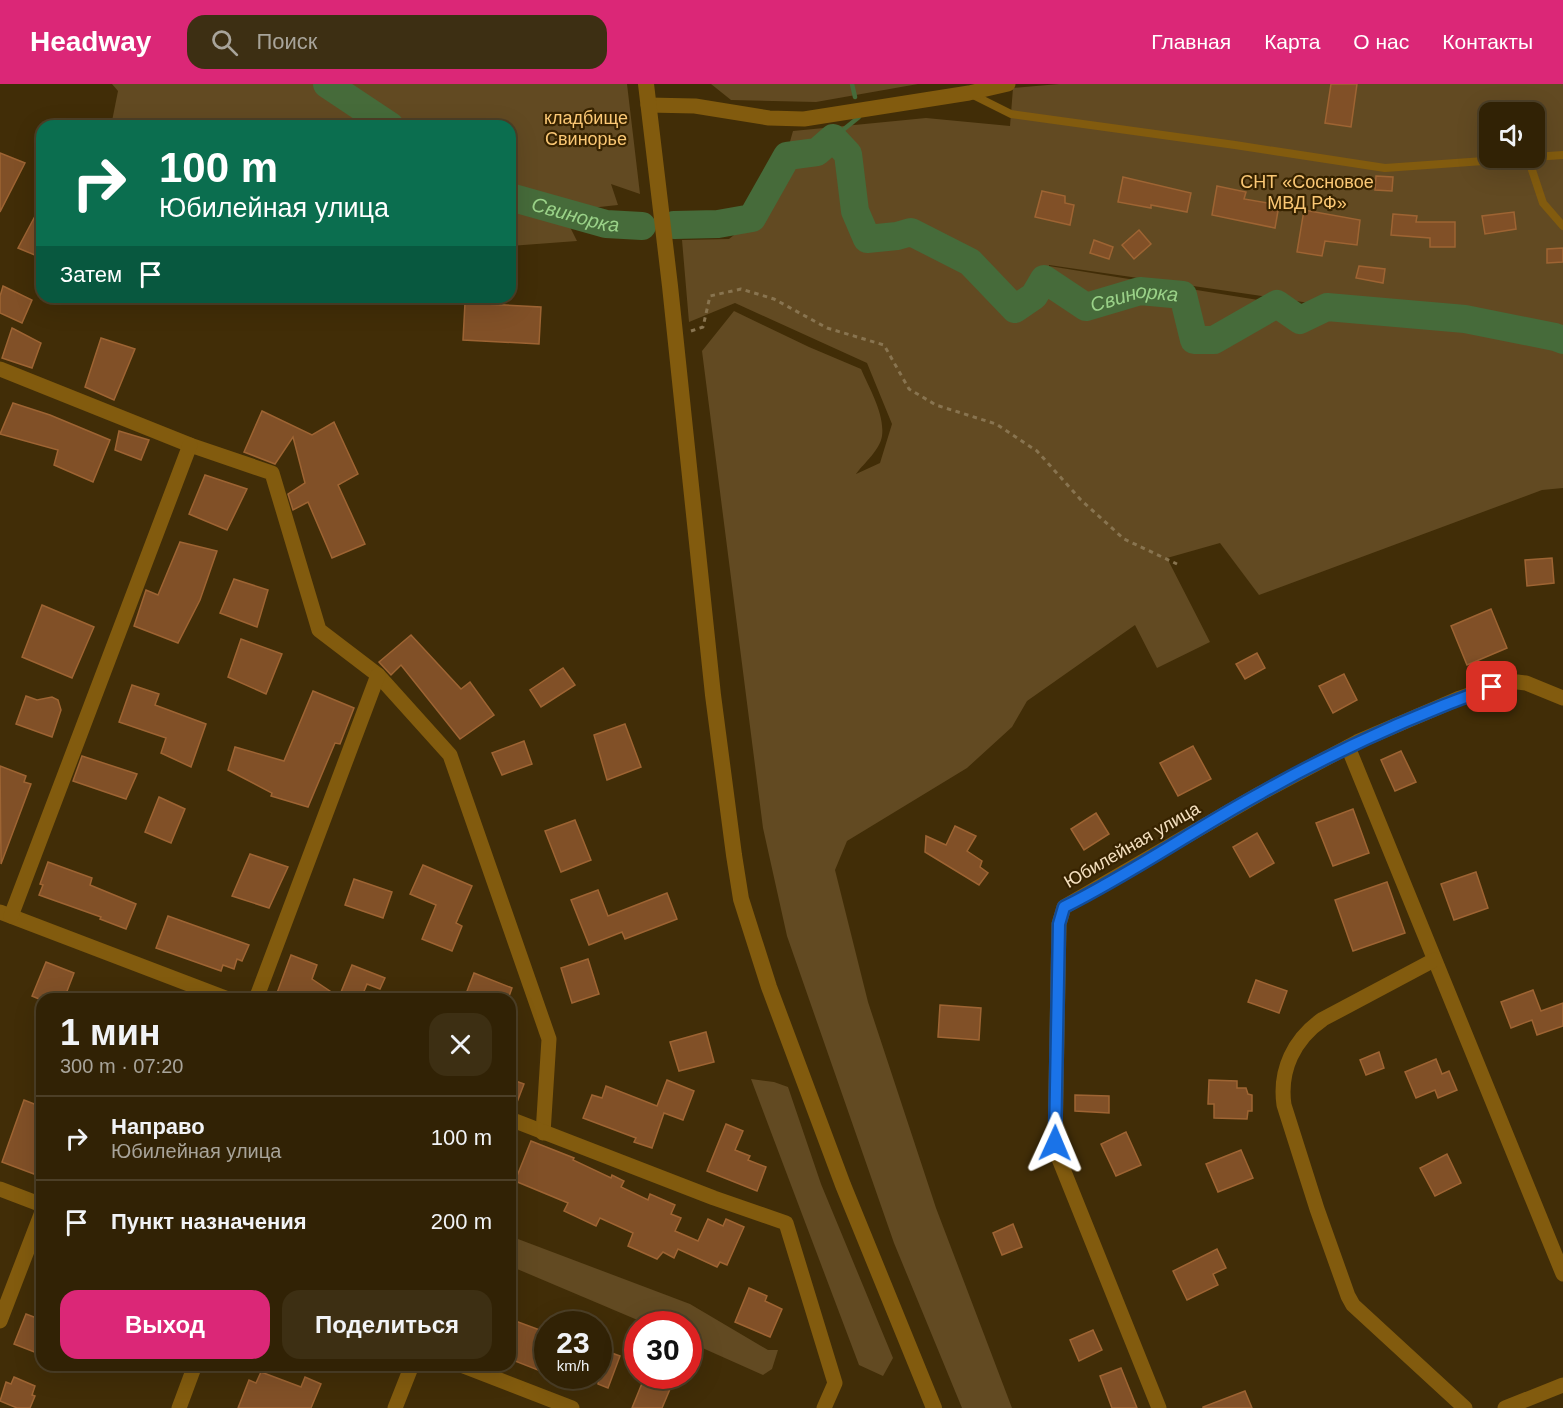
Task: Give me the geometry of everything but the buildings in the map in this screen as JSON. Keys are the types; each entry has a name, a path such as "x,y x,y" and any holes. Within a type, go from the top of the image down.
{"main road":[{"path":"646,84 713,695 741,899 769,987 835,1163 934,1408"}],"street":[{"path":"648,105 695,106 769,118 804,119 969,93 1008,84"},
{"path":"0,369 190,445 272,473 319,630 378,675 450,755 549,1039 543,1133"},
{"path":"190,445 5,914 212,993"},
{"path":"258,993 378,675"},
{"name":"Юбилейная улица","path":"1159,1408 1057,1154 1055,1143 1060,916 1064,907 1261,793 1348,747 1460,698 1509,681 1526,683 1563,698"},
{"path":"1348,747 1563,1274"},
{"path":"1434,960 1310,1028 1301,1037 1286,1066 1282,1092 1284,1105 1317,1209 1353,1305 1465,1408"},
{"path":"516,1122 786,1223 835,1383 824,1408"},
{"path":"0,1189 36,1203"},
{"path":"0,1321 36,1228"},
{"path":"179,1408 193,1371"},
{"path":"395,1408 410,1371"},
{"path":"476,1371 572,1408"},
{"path":"1505,1408 1563,1385"}],"lane":[{"path":"969,93 1011,114 1385,168 1479,161"},
{"path":"1545,156 1563,155"},
{"path":"1531,168 1543,203 1563,226"}],"path":[{"path":"675,335 704,327 710,296 741,289 774,299 827,328 884,345 909,389 936,405 996,424 1037,451 1081,500 1124,539 1177,564"}],"green space":[{"name":"кладбище Свинорье","path":"112,84 627,84 640,194 611,184 618,205 562,211 577,241 516,246 516,120 112,120 118,91"},
{"path":"711,84 918,84 816,102 731,100"},
{"name":"СНТ «Сосновое МВД РФ»","path":"1059,84 1563,84 1563,488 1542,490 1259,595 1220,543 1167,558 1210,642 1157,668 1135,625 1027,701 1012,727 967,768 847,841 835,870 868,1002 936,1208 1012,1408 962,1408 894,1243 787,936 763,828 702,351 734,311 861,369 879,410 882,436 875,451 856,474 880,463 892,424 867,363 735,303 689,322 682,240 729,239 772,205 793,131 926,118 1010,126 1013,88","holes":["1049,265 1406,317 1369,318"]},
{"path":"751,1079 774,1082 788,1087 821,1184 893,1358 883,1376 859,1365"},
{"path":"516,1238 690,1304 702,1311 624,1311 624,1314 516,1269"},
{"path":"702,1311 768,1350 778,1350 772,1369 763,1375 702,1348"}],"waterway":[{"name":"Свинорка","path":"327,84 381,120"},
{"path":"852,84 855,97"},
{"path":"833,138 859,117"},
{"name":"Свинорка","path":"674,225 718,224 752,218 787,156 817,152 833,138 848,154 855,211 867,239 911,232 970,262 1015,309 1034,296 1044,279 1086,307 1140,291 1183,295 1194,340 1214,340 1277,304 1300,320 1327,307 1465,319 1563,340"},
{"name":"Свинорка","path":"516,199 606,224 642,226"}],"route":[{"path":"1055,1143 1059,924 1064,907 1261,793 1357,742 1460,698 1492,687"}]}
